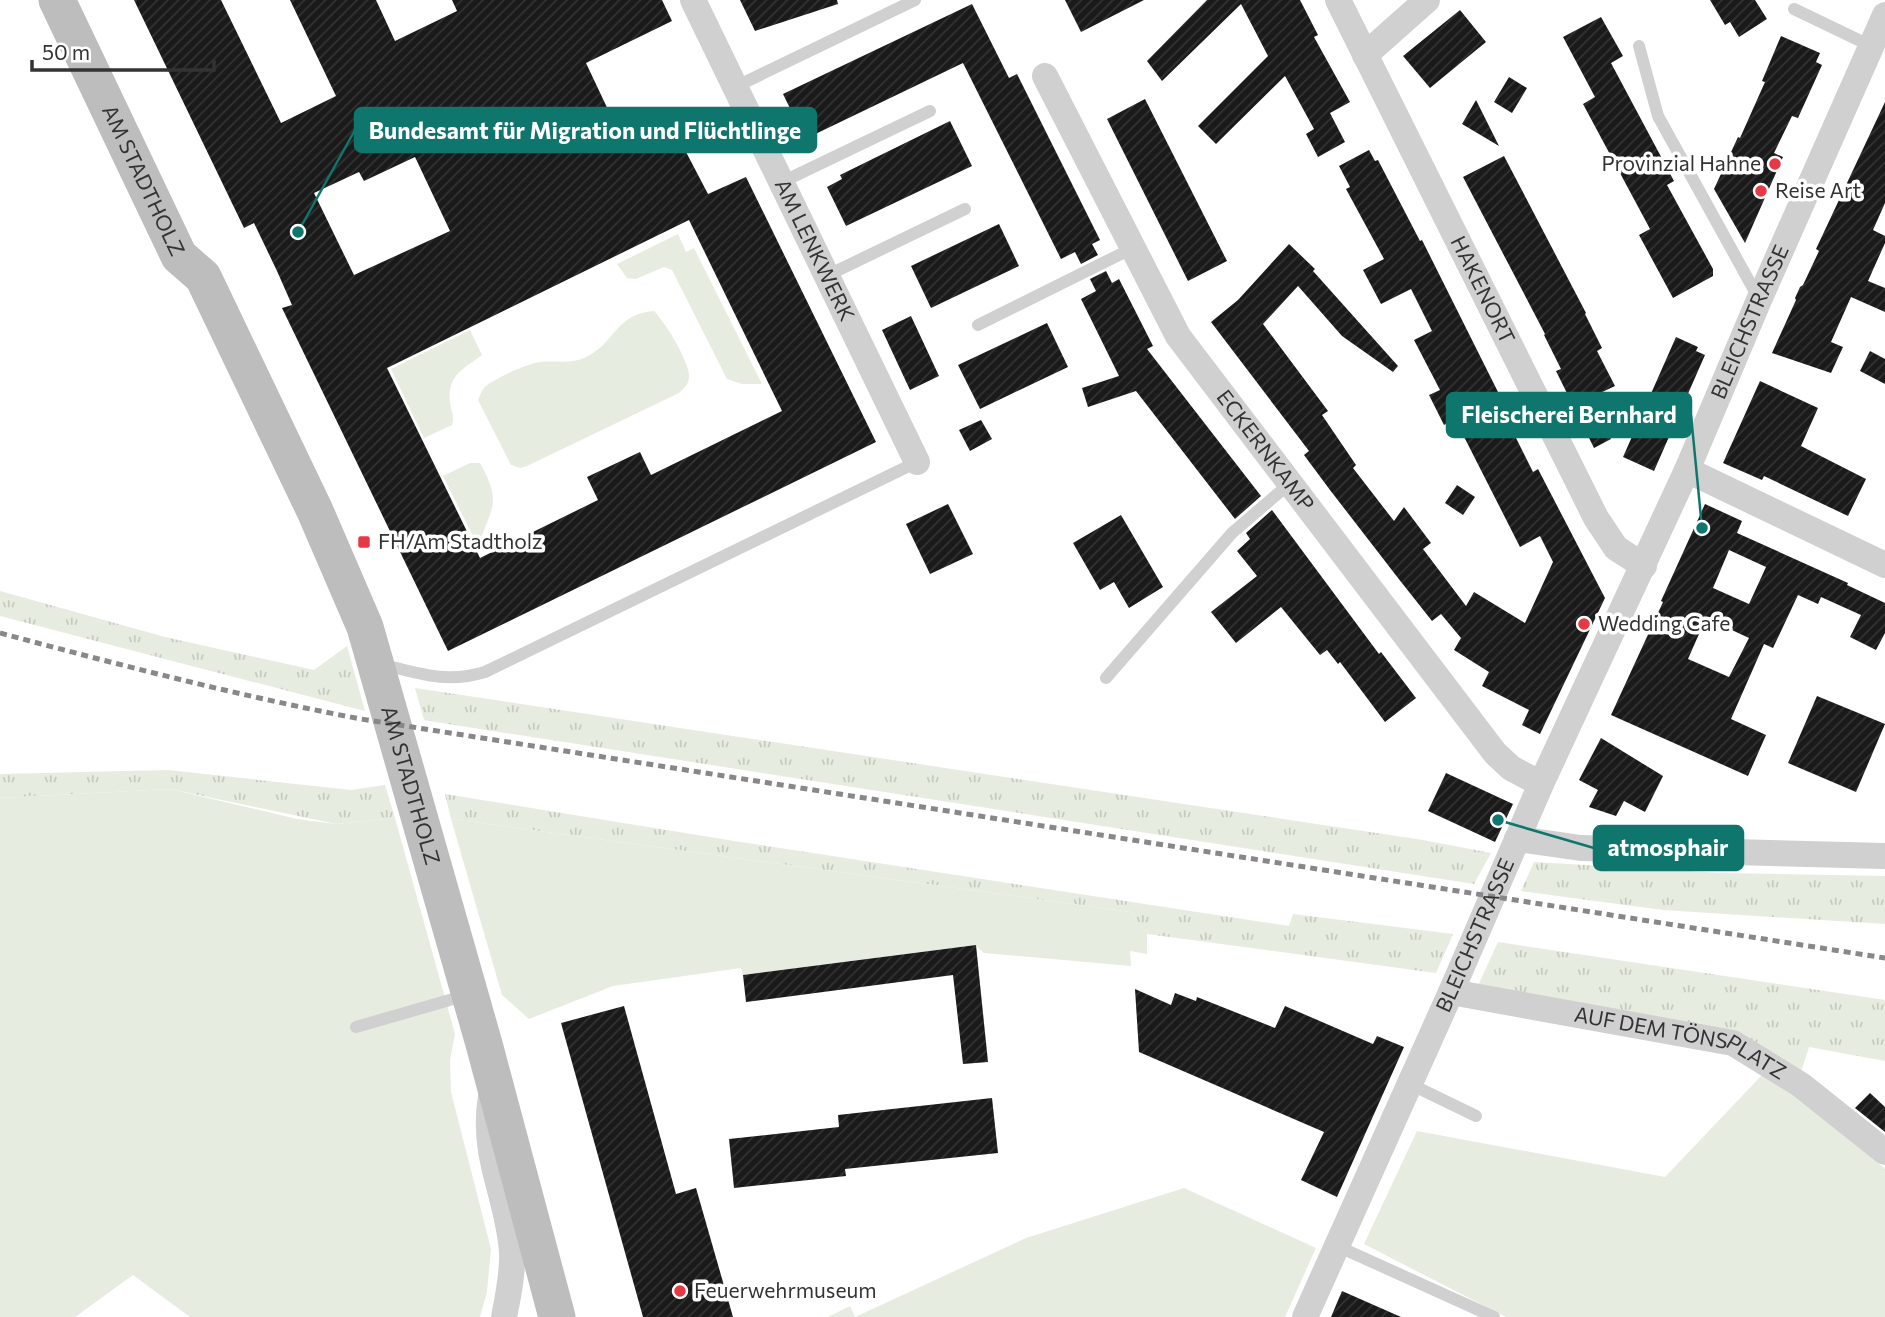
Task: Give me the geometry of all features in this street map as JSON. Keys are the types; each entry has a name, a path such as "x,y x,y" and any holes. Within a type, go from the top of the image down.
{"main road":[{"name":"AM STADTHOLZ","path":"57,0 179,256 203,277"},
{"name":"AM STADTHOLZ","path":"82,0 201,247 203,277 351,590 377,663 557,1317"}],"street":[{"name":"AM LENKWERK","path":"693,0 917,462"},
{"name":"HAKENORT","path":"1338,0 1596,519 1616,548 1644,566"},
{"path":"1365,55 1427,0"},
{"name":"BLEICHSTRASSE","path":"1305,1317 1541,784 1687,470 1885,15"},
{"name":"ECKERNKAMP","path":"1045,76 1178,336 1495,753 1511,768 1541,784"},
{"path":"1687,470 1885,565"},
{"path":"1517,839 1581,848 1885,856"},
{"name":"AUF DEM TÖNSPLATZ","path":"1451,992 1732,1044 1801,1085 1885,1152"},
{"path":"493,1077 487,1119 490,1154 512,1253 503,1317"}],"lane":[{"path":"735,88 915,0"},
{"path":"1794,9 1871,46"},
{"path":"1639,46 1658,116 1759,300"},
{"path":"782,182 930,110"},
{"path":"826,276 965,209"},
{"path":"978,324 1133,248"},
{"path":"377,663 442,678 465,678 485,672 917,462"},
{"path":"1106,678 1232,533 1289,484"},
{"path":"356,1027 470,994"},
{"path":"1410,1084 1476,1116"},
{"path":"1337,1246 1494,1317"}],"green space":[{"path":"678,234 686,252 694,248 762,384 742,384 727,379 672,270 664,267 636,279 627,278 617,264"},
{"path":"654,311 664,323 684,359 689,374 687,385 679,393 527,466 520,468 511,465 478,400 485,387 530,364 584,358 603,345 623,323 641,313"},
{"path":"470,330 482,355 458,373 451,385 452,425 424,438 391,369"},
{"path":"470,463 480,463 493,496 491,513 478,546 443,476"},
{"path":"0,591 165,637 314,670 347,646 365,711 0,616"},
{"path":"415,688 1423,840 1491,853 1474,884 429,721 424,720"},
{"path":"168,770 351,790 385,785 395,818 336,824 170,789 0,798 0,774"},
{"path":"170,789 297,819 336,824 395,818 455,1034 450,1060 451,1092 491,1249 487,1292 480,1317 190,1317 133,1275 75,1317 0,1317 0,798"},
{"path":"445,794 1289,926 1293,914 1453,934 1436,973 1147,934 1131,912 451,819"},
{"path":"451,819 1131,912 1147,934 1147,954 1130,951 1131,966 984,953 975,945 743,975 741,968 613,986 529,1019 502,995"},
{"path":"1534,862 1722,873 1885,876 1885,924 1663,910 1521,891"},
{"path":"1498,942 1885,1000 1885,1061 1809,1047 1801,1072 1476,990"},
{"path":"1764,1073 1786,1085 1885,1169 1885,1317 1506,1317 1364,1244 1417,1131 1665,1177"},
{"path":"1184,1188 1316,1248 1285,1317 855,1317 1026,1238"},
{"path":"850,1306 855,1317 828,1317"}],"building":[{"path":"134,0 221,0 281,123 336,96 290,0 376,0 395,41 457,11 452,0 662,0 672,21 586,63 628,152 674,129 708,194 746,177 876,442 448,651 282,308 292,305 254,223 244,228","holes":["415,157 450,231 354,275 314,193 359,172 364,181","689,220 782,411 651,475 640,452 587,477 598,500 480,558 387,368"]},
{"path":"740,0 837,0 838,4 755,31"},
{"path":"1065,0 1144,0 1081,32"},
{"path":"1207,0 1300,0 1318,35 1314,37 1350,102 1330,113 1345,142 1318,157 1306,134 1314,129 1285,76 1216,144 1198,126 1268,56 1241,4 1162,81 1147,61"},
{"path":"1710,0 1755,0 1767,19 1739,37 1730,22 1725,25"},
{"path":"972,4 1009,78 1017,74 1100,240 1092,244 1098,255 1081,264 1075,252 1061,259 963,63 805,139 783,94"},
{"path":"1460,10 1486,42 1430,88 1403,56"},
{"path":"1601,17 1623,56 1611,63 1674,181 1667,185 1713,269 1713,276 1673,298 1639,235 1650,229 1583,104 1595,97 1563,37"},
{"path":"1781,36 1820,53 1816,62 1822,65 1798,118 1792,116 1774,153 1783,157 1745,243 1714,189 1765,82 1762,81"},
{"path":"1509,77 1527,88 1512,113 1494,102"},
{"path":"1145,99 1227,261 1188,281 1107,119"},
{"path":"1476,100 1499,146 1462,124"},
{"path":"1885,102 1885,203 1873,230 1885,236 1885,243 1868,281 1885,288 1885,312 1851,297 1831,342 1843,347 1831,373 1772,353 1800,287 1819,251 1816,249"},
{"path":"950,121 972,166 846,226 827,187 842,179 840,175"},
{"path":"1369,150 1375,161 1378,160 1420,241 1422,240 1500,396 1496,398 1533,472 1538,469 1605,598 1540,734 1522,725 1529,710 1482,686 1489,672 1454,650 1461,638 1441,614 1432,621 1304,455 1309,451 1211,322 1238,300 1289,244 1315,269 1313,271 1398,366 1393,372 1342,336 1298,286 1263,324 1328,411 1322,415 1356,465 1353,468 1394,521 1404,507 1431,543 1423,549 1466,606 1474,592 1525,623 1553,562 1540,536 1520,547 1455,419 1444,425 1429,395 1440,390 1414,340 1432,331 1411,289 1381,304 1363,270 1384,259 1346,189 1350,187 1339,166"},
{"path":"1504,156 1586,313 1602,348 1597,351 1615,386 1594,396 1599,406 1596,408 1611,439 1594,448 1556,371 1561,369 1545,334 1463,177"},
{"path":"999,224 1019,266 931,308 911,266"},
{"path":"1106,271 1112,283 1119,279 1153,346 1147,349 1261,496 1235,519 1136,391 1088,407 1082,388 1119,376 1081,299 1096,291 1090,279"},
{"path":"911,316 939,376 910,390 882,330"},
{"path":"1047,323 1068,367 980,409 958,365"},
{"path":"1676,337 1698,347 1696,351 1705,355 1654,471 1623,457"},
{"path":"1870,351 1885,359 1885,384 1860,371"},
{"path":"1760,381 1818,408 1801,446 1866,479 1848,516 1764,476 1762,480 1723,463"},
{"path":"981,420 992,439 970,451 959,430"},
{"path":"1457,485 1475,497 1463,515 1445,503"},
{"path":"948,504 973,554 930,574 906,524"},
{"path":"1705,504 1742,521 1737,533 1848,583 1847,585 1885,603 1885,633 1876,650 1850,637 1861,615 1821,597 1818,604 1798,595 1773,648 1764,644 1731,719 1766,735 1748,776 1611,715 1663,602 1661,601","holes":["1729,550 1766,567 1749,604 1713,588","1706,618 1749,638 1729,677 1688,659"]},
{"path":"1272,510 1379,654 1381,652 1416,698 1385,722 1340,662 1338,664 1327,650 1320,655 1281,607 1236,643 1211,612 1257,576 1237,551 1250,539 1246,533"},
{"path":"1121,515 1163,587 1129,608 1114,582 1100,590 1073,543"},
{"path":"1817,696 1885,724 1856,792 1788,763"},
{"path":"1601,738 1663,776 1645,812 1624,801 1616,816 1589,807 1598,790 1579,780"},
{"path":"1446,773 1513,804 1495,842 1428,811"},
{"path":"976,945 988,1062 963,1064 953,975 746,1002 743,975"},
{"path":"1135,989 1171,1005 1175,993 1196,1001 1197,997 1275,1028 1285,1006 1373,1044 1377,1036 1404,1047 1337,1197 1301,1180 1324,1132 1139,1052"},
{"path":"624,1006 676,1194 696,1188 733,1317 643,1317 561,1023"},
{"path":"1870,1093 1885,1107 1885,1132 1855,1108"},
{"path":"992,1098 998,1153 845,1169 846,1176 734,1188 729,1139 839,1127 838,1115"},
{"path":"1342,1291 1401,1317 1331,1317"}],"railway":[{"path":"0,633 225,690 361,719 1885,958"}],"place":[{"name":"Provinzial Hahne","path":"1775,164"},
{"name":"Reise Art","path":"1761,191"},
{"name":"Bundesamt für Migration und Flüchtlinge","path":"298,232"},
{"name":"Fleischerei Bernhard","path":"1702,528"},
{"name":"FH/Am Stadtholz","path":"364,542"},
{"name":"Wedding Cafe","path":"1584,624"},
{"name":"atmosphair","path":"1498,820"},
{"name":"Feuerwehrmuseum","path":"680,1291"}]}
